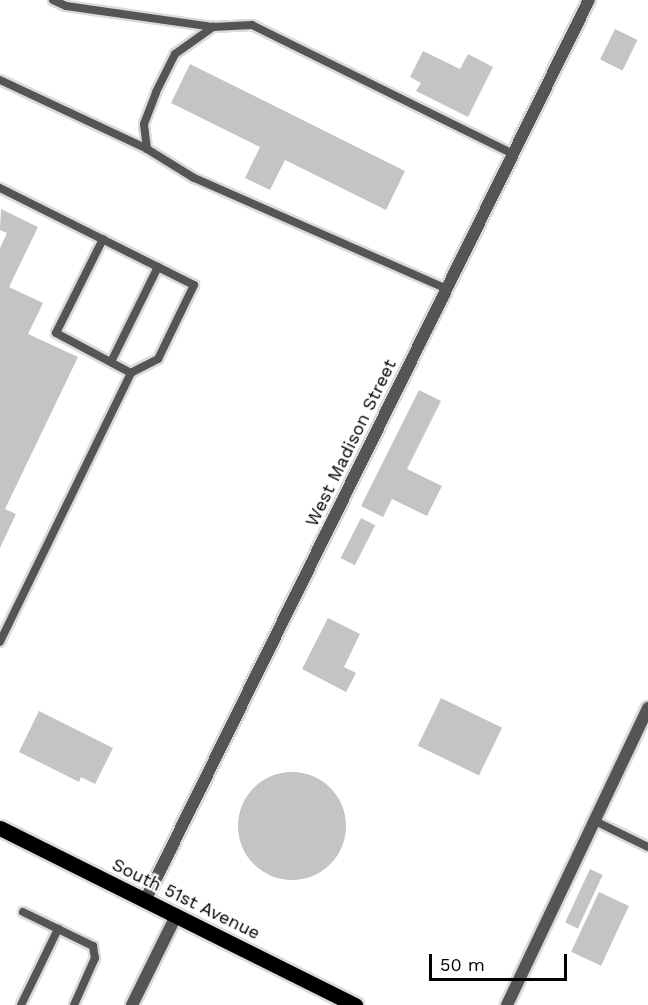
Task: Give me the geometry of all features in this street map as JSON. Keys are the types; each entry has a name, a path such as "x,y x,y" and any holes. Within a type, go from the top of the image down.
{"main road":[{"name":"South 51st Avenue","path":"0,828 355,1005"}],"street":[{"name":"West Madison Street","path":"146,902 589,0"},
{"path":"507,1005 648,708"},
{"path":"132,1005 176,916"}],"lane":[{"path":"53,0 66,6 213,27 252,25 513,154"},
{"path":"147,149 144,124 175,54 213,27"},
{"path":"0,80 147,149 194,178 447,289"},
{"path":"0,188 194,285 158,359 131,373 0,642"},
{"path":"103,239 56,333 131,373"},
{"path":"111,362 158,267"},
{"path":"593,820 648,847"},
{"path":"23,912 93,946 95,958 74,1005"},
{"path":"21,1005 58,929"}],"building":[{"path":"615,29 637,40 623,71 600,60"},
{"path":"423,51 460,69 468,54 493,67 468,117 416,91 421,83 410,77"},
{"path":"190,64 405,171 386,210 285,160 270,190 245,178 260,147 171,103"},
{"path":"1,209 38,227 9,287 43,303 28,334 78,357 5,509 16,514 0,548 0,248 7,233 0,230"},
{"path":"419,390 441,401 407,469 442,486 427,516 392,499 383,517 361,506"},
{"path":"361,518 375,525 355,565 341,558"},
{"path":"328,618 360,634 344,667 356,673 346,692 302,669"},
{"path":"441,698 502,728 479,775 418,746"},
{"path":"39,711 113,748 95,784 81,777 79,782 19,752"},
{"path":"292,772 313,776 330,788 342,805 346,826 342,847 330,864 313,876 292,880 271,876 254,864 242,847 238,826 242,805 254,788 271,776"},
{"path":"590,869 603,875 578,928 565,922"},
{"path":"599,892 629,906 601,966 571,952"}]}
